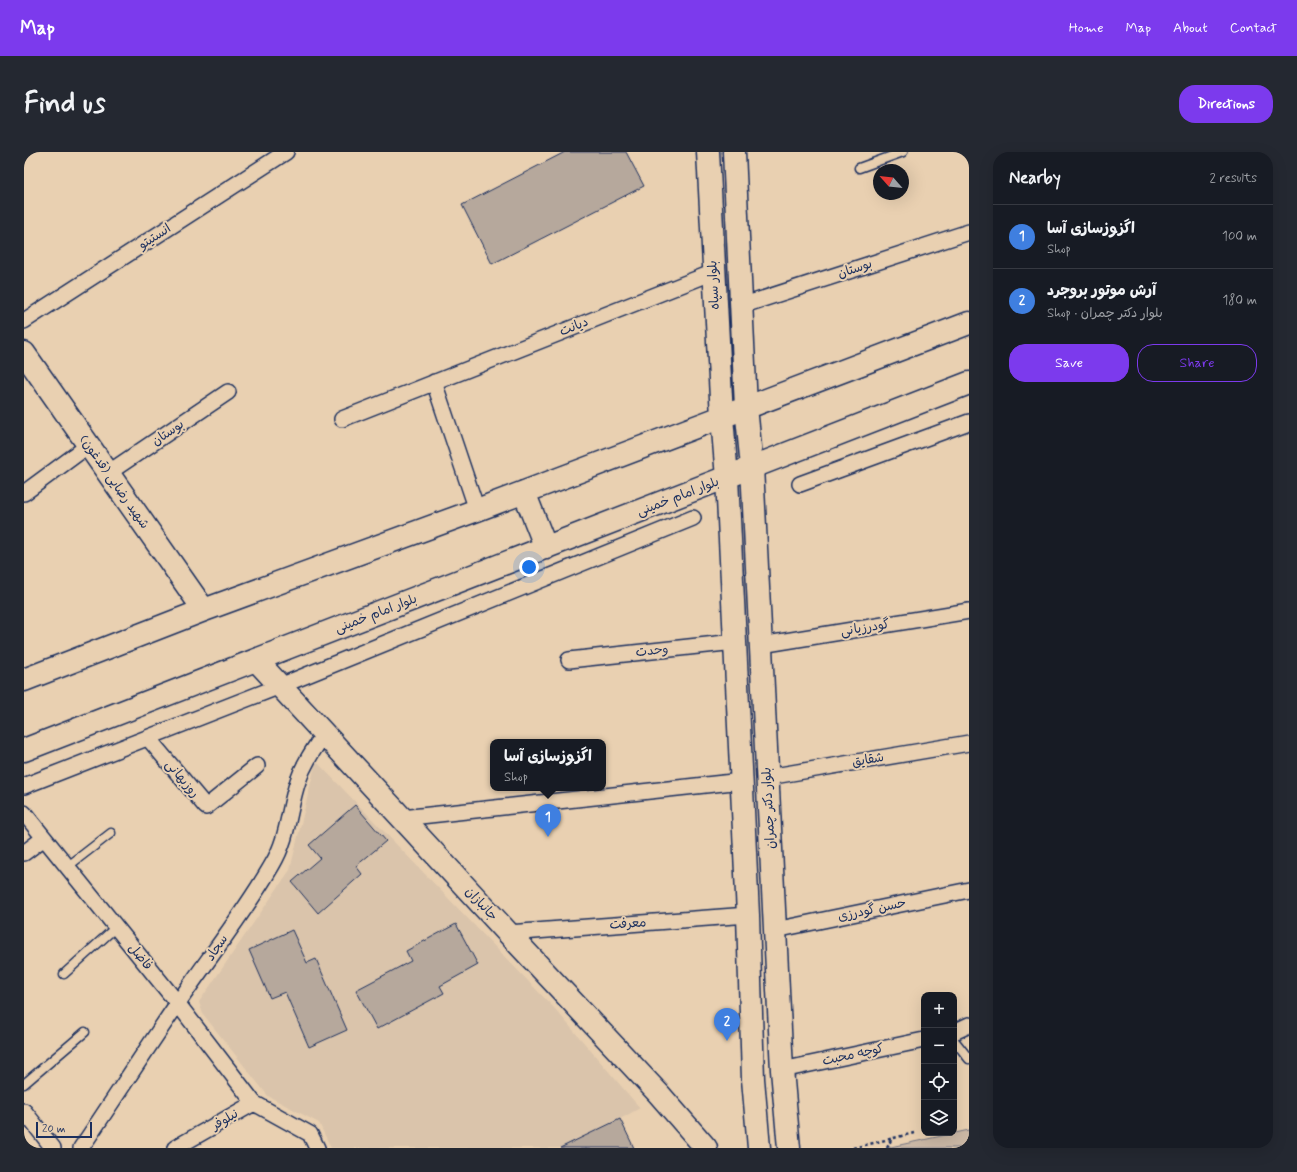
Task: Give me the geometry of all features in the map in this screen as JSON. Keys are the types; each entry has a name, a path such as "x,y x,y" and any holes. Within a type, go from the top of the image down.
{"main road":[{"name":"بلوار سپاه","path":"708,152 722,417 727,478"},
{"name":"بلوار سپاه","path":"734,152 746,407 752,467"},
{"path":"24,680 204,610 477,510 969,322"},
{"name":"(قدغون) شهید رضایی","path":"24,353 204,610"},
{"path":"752,467 969,383"},
{"name":"بلوار امام خمینی","path":"24,750 257,661 752,467"},
{"name":"بلوار دکتر چمران","path":"752,467 782,1070 789,1148"},
{"name":"بلوار دکتر چمران","path":"727,478 748,915 753,1079 759,1148"},
{"path":"524,492 546,548"},
{"name":"جانبازان","path":"257,661 508,934 659,1094 706,1148"}],"street":[{"name":"انستیتو","path":"24,321 286,152"},
{"name":"بوستان","path":"741,306 969,232"},
{"name":"دیانت","path":"342,419 714,272"},
{"path":"434,382 477,510"},
{"name":"بوستان","path":"108,474 228,392"},
{"path":"800,484 969,422"},
{"path":"24,493 89,445"},
{"path":"24,786 280,686 693,518"},
{"name":"گودرزیانی","path":"761,645 969,611"},
{"name":"وحدت","path":"569,660 735,642"},
{"name":"سجاد","path":"81,1148 273,864 282,845 297,782 307,759 324,734"},
{"name":"روزبهانی","path":"148,738 206,807 257,766"},
{"name":"شقایق","path":"768,777 969,743"},
{"path":"402,818 742,781"},
{"name":"فاضل","path":"24,813 178,1005 254,1103"},
{"path":"24,853 44,838"},
{"name":"حسن گودرزی","path":"775,930 969,890"},
{"name":"معرفت","path":"508,934 748,915"},
{"path":"957,1031 969,1025"},
{"name":"کوچه محبت","path":"782,1070 921,1041"},
{"path":"254,1103 310,1134 317,1148"},
{"name":"نیلوفر","path":"175,1148 254,1103"},
{"path":"24,1111 54,1148"}],"lane":[{"path":"859,168 903,152"},
{"path":"68,867 111,833"},
{"path":"64,974 116,927"},
{"path":"24,1084 85,1032"},
{"path":"957,1044 969,1059"}],"path":[{"path":"854,1148 914,1132"},
{"path":"887,1148 892,1138"}],"shaded area":[{"path":"316,761 555,1009 640,1108 560,1148 331,1148 319,1123 268,1096 203,1014 199,1002 290,870"},
{"path":"969,1130 969,1148 886,1148 941,1136 957,1136 957,1133"}],"building":[{"path":"565,152 626,152 644,186 492,264 462,205"},
{"path":"355,805 386,841 356,866 362,874 318,913 292,882 320,858 309,845"},
{"path":"456,924 478,965 440,986 444,993 377,1029 356,990 411,961 406,951"},
{"path":"292,930 307,963 316,959 347,1030 309,1047 285,992 270,998 249,950"},
{"path":"620,1119 634,1148 560,1148"}],"place":[{"name":"اگزوزسازی آسا","path":"548,837"},
{"name":"آرش موتور بروجرد","path":"727,1041"}]}
